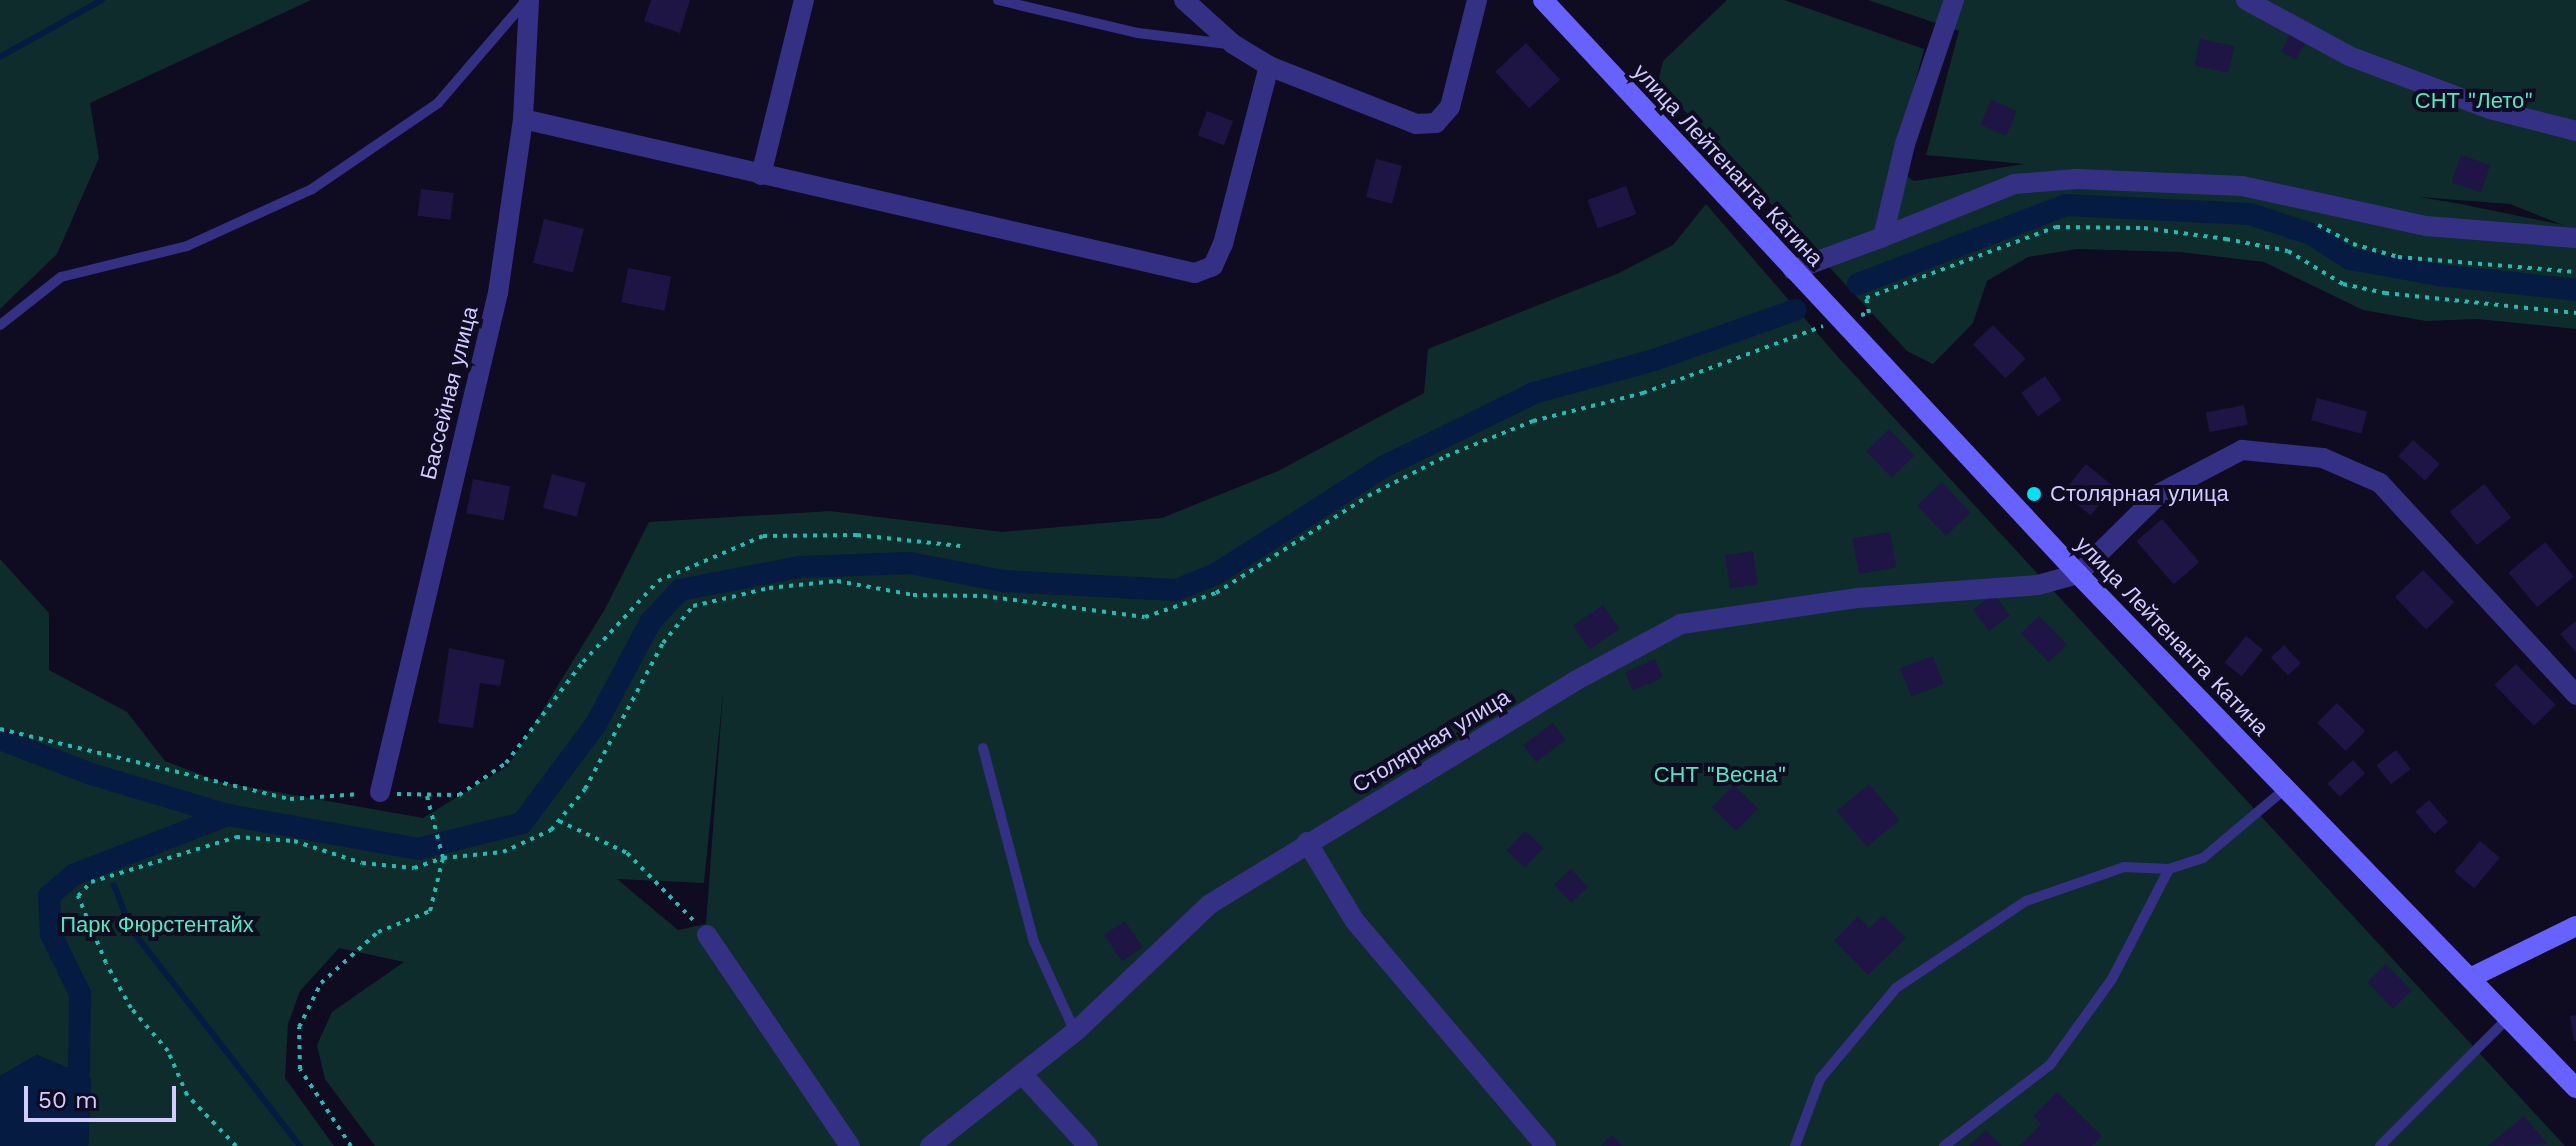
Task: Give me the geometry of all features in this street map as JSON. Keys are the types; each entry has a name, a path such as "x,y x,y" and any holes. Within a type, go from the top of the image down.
{"street":[{"name":"Бассейная улица","path":"380,792 498,293 523,119 528,0"},
{"path":"761,175 804,0"},
{"path":"1184,0 1233,44 1269,66 1416,124 1436,123 1450,107 1477,0"},
{"name":"улица Лейтенанта Катина","path":"1543,0 2078,574 2576,1088"},
{"path":"1883,237 1905,144 1954,0"},
{"path":"2246,0 2349,56 2490,109 2576,131"},
{"path":"523,119 1195,273 1213,266 1223,244 1269,66"},
{"path":"1793,270 2014,184 2077,179 2242,186 2426,226 2576,238"},
{"name":"Столярная улица","path":"930,1146 1075,1032 1210,904 1307,842 1467,750 1575,681 1681,624 1858,598 2038,585 2078,574 2160,493 2242,450 2323,458 2380,483 2576,695"},
{"path":"1307,842 1354,920 1546,1146"},
{"path":"2470,978 2576,926"},
{"path":"707,935 850,1146"},
{"path":"1023,1075 1088,1146"}],"lane":[{"path":"0,325 61,277 187,246 312,189 438,103 528,0"},
{"path":"998,0 1138,33 1233,44"},
{"path":"983,748 1034,942 1075,1032"},
{"path":"1795,1146 1820,1079 1896,988 2026,901 2124,867 2169,869 2203,858 2286,788"},
{"path":"1944,1146 2050,1065 2112,979 2169,869"},
{"path":"2380,1146 2508,1018"}],"path":[{"path":"2314,222 2353,244 2398,257 2576,272"},
{"path":"1866,298 2056,227 2144,228 2288,251 2343,284 2385,293 2576,313"},
{"path":"236,1146 187,1095 168,1051 131,1008 78,896 91,882 236,837 294,841 388,865 414,868 443,858 503,852 551,830 585,789 663,643 693,606 769,588 837,581 913,595 983,596 1145,617 1216,593 1368,496 1446,456 1533,421 1643,393 1798,335"},
{"path":"0,729 290,799 380,792 459,795 506,763 583,662 658,581 763,536 857,535 960,546"},
{"path":"351,1146 300,1069 299,1027 321,983 378,932 430,911 443,858 427,796"},
{"path":"559,821 627,853 707,935"}],"green space":[{"path":"0,0 311,0 90,103 99,158 57,254 0,309"},
{"name":"СНТ \"Лето\"","path":"1727,0 1784,0 1924,49 1893,167 1914,181 2025,164 1926,155 1959,31 1868,0 2576,0 2576,329 2477,319 2426,321 2363,310 2264,262 2180,252 2077,249 2028,257 1987,281 1973,323 1933,364 1907,351 1658,82 1663,61","holes":["2419,197 2510,204 2563,225"]},
{"name":"СНТ \"Весна\"","path":"1706,204 1837,356 2565,1146 375,1146 325,1079 317,1045 332,1012 404,962 339,948 300,991 288,1024 285,1078 334,1146 88,1146 91,1078 37,1055 0,1076 0,559 49,613 49,670 127,712 165,761 220,782 423,818 508,766 605,609 649,522 830,511 1002,532 1162,518 1278,471 1424,393 1428,349 1619,273 1673,245","holes":["723,693 706,924 678,930 617,879 704,883"]}],"water":[{"path":"37,1055 91,1078 88,1146 0,1146 0,1076"}],"building":[{"path":"651,0 690,0 680,33 644,21"},
{"path":"2291,33 2306,41 2296,60 2281,52"},
{"path":"2200,39 2234,46 2229,73 2194,65"},
{"path":"1526,43 1560,80 1529,108 1495,72"},
{"path":"1991,100 2017,111 2006,136 1980,125"},
{"path":"1207,111 1233,121 1224,145 1198,135"},
{"path":"2461,155 2490,165 2481,193 2452,182"},
{"path":"1376,159 1402,166 1392,204 1366,197"},
{"path":"1626,186 1636,214 1598,228 1587,200"},
{"path":"421,189 454,193 450,220 418,216"},
{"path":"544,219 584,229 573,273 533,263"},
{"path":"628,268 671,276 665,311 621,302"},
{"path":"1993,325 2026,359 2006,378 1973,344"},
{"path":"2045,376 2062,400 2038,416 2021,393"},
{"path":"2317,398 2367,411 2361,434 2311,420"},
{"path":"2244,405 2248,425 2210,432 2206,412"},
{"path":"1889,429 1915,456 1892,478 1866,451"},
{"path":"2413,440 2440,464 2425,480 2398,456"},
{"path":"2086,464 2114,487 2091,515 2063,493"},
{"path":"552,474 586,483 577,517 543,508"},
{"path":"473,479 510,486 504,521 466,513"},
{"path":"1942,482 1971,513 1946,536 1917,505"},
{"path":"2484,484 2511,517 2477,545 2450,512"},
{"path":"2162,519 2199,562 2174,584 2136,541"},
{"path":"1890,532 1896,567 1859,574 1853,539"},
{"path":"2545,542 2574,576 2537,607 2508,573"},
{"path":"1753,551 1758,585 1730,589 1725,555"},
{"path":"2423,570 2454,602 2426,629 2395,597"},
{"path":"1994,594 2010,616 1989,631 1973,609"},
{"path":"1603,605 1619,629 1589,649 1573,625"},
{"path":"2039,616 2067,645 2049,662 2021,633"},
{"path":"2576,621 2576,652 2560,634"},
{"path":"2246,636 2263,650 2242,676 2225,662"},
{"path":"2284,645 2301,663 2288,676 2271,657"},
{"path":"449,648 505,660 500,686 480,683 473,728 438,723"},
{"path":"1933,656 1944,684 1911,697 1900,669"},
{"path":"1655,659 1663,677 1633,691 1625,672"},
{"path":"2516,664 2556,705 2534,726 2494,685"},
{"path":"2337,703 2365,731 2345,751 2317,723"},
{"path":"1553,723 1566,740 1536,762 1523,745"},
{"path":"2396,750 2411,769 2391,784 2376,765"},
{"path":"2353,760 2365,773 2340,797 2327,784"},
{"path":"1869,784 1899,820 1867,847 1837,811"},
{"path":"1734,785 1758,809 1736,831 1712,807"},
{"path":"2429,800 2448,822 2434,834 2415,812"},
{"path":"1525,831 1543,848 1525,868 1507,851"},
{"path":"2480,841 2500,858 2474,888 2454,872"},
{"path":"1571,869 1588,887 1571,903 1554,885"},
{"path":"1883,915 1906,938 1868,975 1834,941 1858,916 1869,928"},
{"path":"1125,921 1143,948 1122,962 1104,935"},
{"path":"2386,964 2412,991 2393,1009 2367,982"},
{"path":"2576,1015 2576,1041 2574,1041 2570,1016"},
{"path":"2057,1092 2102,1136 2092,1146 2019,1146 2041,1124 2033,1116"},
{"path":"2524,1116 2547,1144 2488,1146"},
{"path":"1986,1130 2002,1146 1969,1146"},
{"path":"1612,1135 1622,1146 1601,1146"}],"waterway":[{"path":"0,57 102,0"},
{"path":"1858,284 2066,205 2250,214 2311,234 2350,259 2439,275 2576,290"},
{"path":"0,739 88,773 228,815 418,849 522,823 596,724 651,621 680,590 799,567 910,563 1003,581 1176,590 1216,574 1383,467 1534,393 1654,360 1795,310"},
{"path":"79,1072 80,994 51,934 49,896 73,875 228,815"},
{"path":"114,885 131,929 300,1146"}],"place":[{"name":"Столярная улица","path":"2034,494"}],"park label":[{"name":"Парк Фюрстентайх","path":"157,925"}]}
